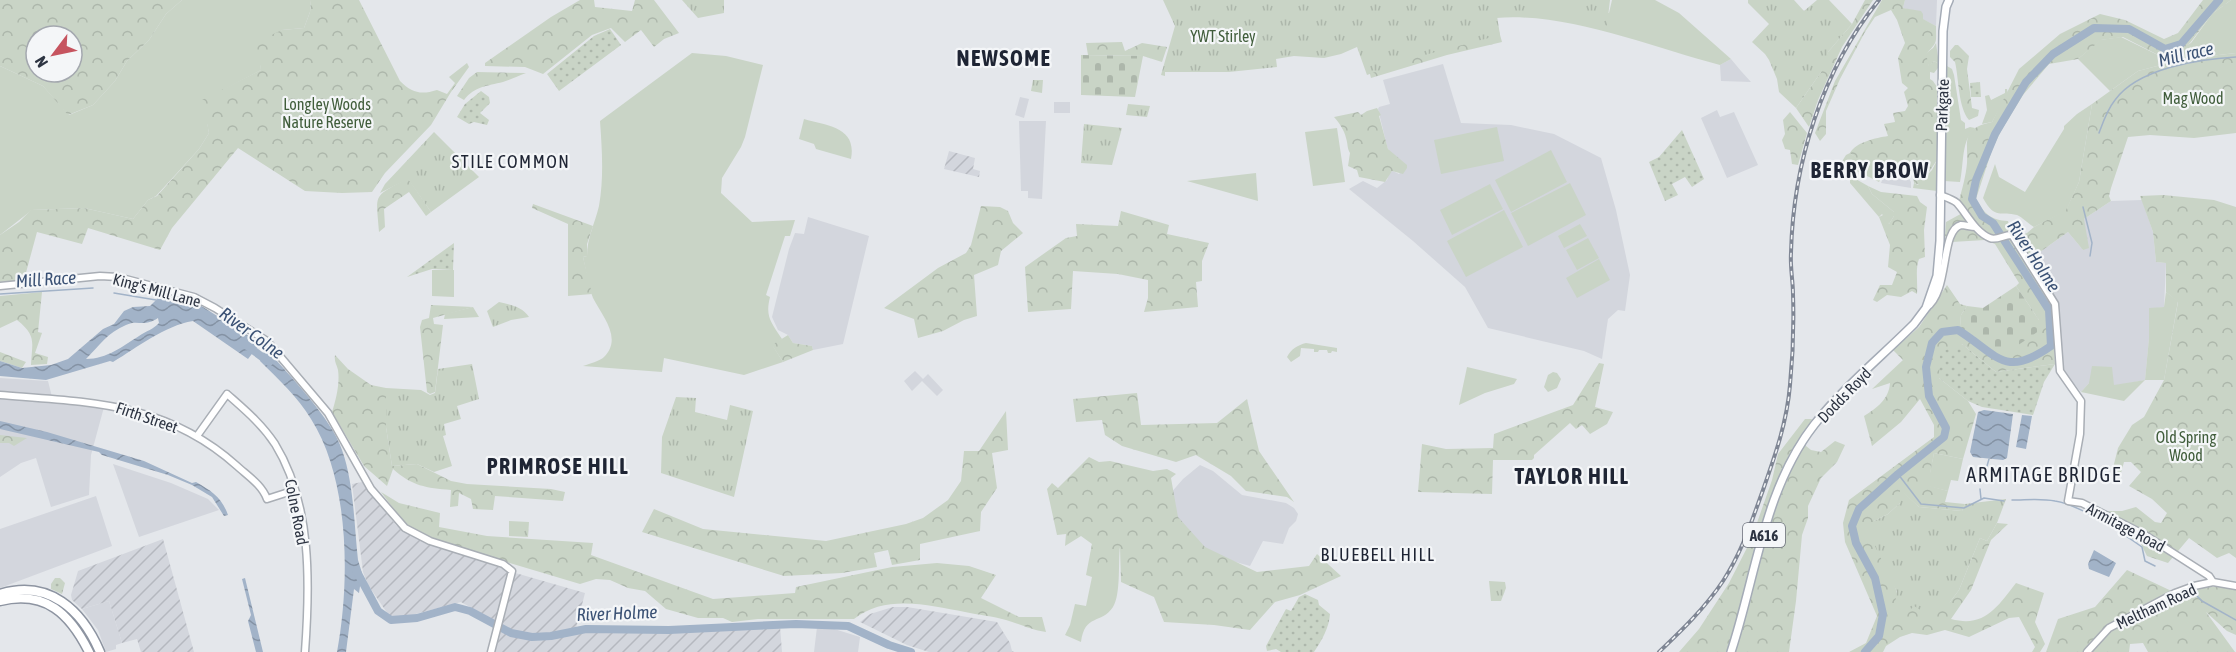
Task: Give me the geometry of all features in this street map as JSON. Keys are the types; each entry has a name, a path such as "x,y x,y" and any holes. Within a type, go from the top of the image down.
{"highway":[{"path":"0,594 22,590 36,591 60,600 81,618 92,634 99,652"},
{"path":"0,601 22,598 50,605 72,622 89,652"}],"main road":[{"name":"Parkgate","path":"1940,195 1944,16 1949,0"},
{"path":"1940,195 1955,201 1976,227"},
{"name":"A616","path":"1926,308 1937,276 1940,195"},
{"path":"1926,308 1933,303 1941,286 1949,238 1953,230 1962,225 1976,227"},
{"name":"Armitage Road","path":"1976,227 1990,239 2012,235 2055,304 2060,371 2082,401 2080,434 2068,501 2082,503 2145,535 2209,576 2213,582"},
{"name":"King's Mill Lane","path":"0,286 100,276 118,277 194,297 242,323 267,340 328,413 371,489 397,521 413,534 510,568 512,574 491,652"},
{"name":"Dodds Royd","path":"1731,652 1773,503 1804,440 1814,425 1914,324 1926,308"},
{"name":"Colne Road","path":"197,436 227,394 259,423 288,467 295,490 307,564 308,616 305,652"},
{"name":"Firth Street","path":"0,395 84,400 110,404 156,417 197,436 264,490 267,499 295,490"},
{"name":"Meltham Road","path":"2087,652 2109,628 2175,593 2213,582 2236,586"}],"shaded area":[{"path":"1905,0 1937,0 1936,26 1922,19 1915,11 1903,8"},
{"path":"1731,59 1751,82 1721,81 1720,65"},
{"path":"1443,64 1461,123 1511,125 1554,134 1601,158 1616,210 1630,275 1625,311 1618,310 1608,319 1602,359 1584,351 1488,328 1465,287 1349,189 1363,181 1377,188 1387,180 1390,172 1399,174 1406,165 1389,151 1387,146 1378,109 1390,104 1383,80"},
{"path":"1020,97 1029,99 1024,118 1015,115"},
{"path":"1054,102 1070,102 1070,113 1054,113"},
{"path":"1717,110 1720,117 1734,112 1758,165 1727,178 1701,118"},
{"path":"1019,121 1046,121 1042,199 1028,198 1028,191 1021,191"},
{"path":"949,151 975,158 973,169 980,171 979,177 944,169"},
{"path":"1886,171 1908,177 1911,188 1881,183"},
{"path":"2142,200 2153,232 2156,262 2166,263 2164,307 2149,309 2145,380 2114,386 2089,383 2081,392 2063,371 2058,302 2033,257 2068,232 2083,250 2084,219 2111,201"},
{"path":"808,217 869,236 843,344 813,350 812,346 793,343 788,335 778,330 772,317 789,249 795,233 804,234"},
{"path":"915,371 923,379 928,374 943,390 937,396 922,381 912,391 904,381"},
{"path":"0,378 48,381 53,401 104,407 91,455 89,495 51,507 36,458 21,463 0,477"},
{"path":"113,464 171,483 208,499 219,510 139,537"},
{"path":"1200,465 1213,471 1242,495 1286,503 1294,508 1298,514 1296,521 1289,528 1283,544 1263,541 1250,566 1211,555 1163,502 1183,479"},
{"path":"362,482 396,525 420,539 512,572 585,593 575,632 650,633 780,626 782,652 494,652 502,625 461,602 412,615 390,617 368,585 363,572 352,484"},
{"path":"96,496 112,546 0,588 0,529"},
{"path":"163,539 194,652 141,652 137,639 122,643 109,601 82,609 72,600 71,595 78,571"},
{"path":"109,601 122,643 116,645 116,649 106,652 98,630 82,609"},
{"path":"893,607 907,607 997,622 1014,652 929,652 907,645 860,622 870,614"},
{"path":"817,627 831,628 860,637 858,652 814,652"}],"green space":[{"path":"0,0 182,0 166,14 149,40 127,61 115,81 93,105 68,115 39,84 84,84 84,24 24,24 24,77 0,66"},
{"path":"182,0 311,0 310,12 304,28 282,30 260,60 261,70 225,89 207,122 209,133 199,149 156,196 148,200 133,219 84,208 32,210 0,235 0,66 24,77 24,84 43,86 69,115 93,105 115,81 127,61 149,40 166,14"},
{"name":"Longley Woods Nature Reserve","path":"311,0 359,0 400,81 413,90 421,93 437,90 447,94 455,83 449,77 467,63 469,67 431,125 385,173 372,192 305,191 238,148 172,228 160,250 88,228 82,244 37,232 24,280 0,282 0,235 19,222 31,210 84,208 133,219 148,200 157,196 199,149 209,133 202,100 261,70 256,42 282,30 304,28 310,12"},
{"path":"580,0 594,0 595,7 632,11 635,0 654,0 679,33 664,39 654,47 641,30 625,42 611,28 592,35 543,74 525,67 485,66 485,63 551,17"},
{"path":"682,0 724,0 724,13 698,18"},
{"name":"YWT Stirley","path":"1163,0 1535,0 1534,16 1514,14 1497,16 1500,35 1417,57 1367,75 1357,47 1324,58 1294,56 1276,59 1277,67 1229,72 1165,72 1165,76 1161,75 1175,26"},
{"path":"1480,0 1574,0 1596,13 1609,13 1612,0 1655,0 1679,13 1731,59 1720,65 1609,32 1552,20 1496,18 1499,31 1481,32"},
{"path":"1552,0 1610,0 1607,26 1559,4"},
{"path":"1748,0 1794,0 1804,11 1817,0 1829,0 1852,24 1828,52 1827,62 1796,108 1779,92 1777,79 1769,60 1752,42 1769,24 1748,3"},
{"path":"1865,0 1873,0 1842,47 1818,100 1809,127 1796,108 1821,72 1828,52 1852,24"},
{"path":"1882,0 1905,0 1903,8 1921,11 1923,19 1936,26 1936,42 1926,54 1929,66 1934,61 1939,64 1934,73 1930,72 1930,79 1939,90 1937,160 1929,172 1929,179 1923,186 1914,183 1912,167 1897,168 1888,163 1874,164 1857,159 1850,153 1861,143 1888,136 1884,124 1895,122 1893,113 1905,111 1908,106 1904,92 1908,88 1902,83 1898,58 1905,43 1891,10 1875,17 1865,32 1826,111 1826,134 1820,141 1815,133 1835,81"},
{"name":"Mag Wood","path":"2203,0 2231,0 2212,14 2190,43 2175,54 2162,57 2123,37 2101,40 2078,59 2049,64 2023,95 1992,150 1976,199 1989,215 2008,221 2012,239 2027,233 2066,210 2079,182 2092,104 2138,71 2184,59 2236,53 2236,133 2194,138 2150,135 2128,137 2111,188 2109,196 2111,201 2084,219 2089,248 2083,250 2068,232 2033,257 2028,265 2052,306 2055,364 1996,372 1962,344 1939,378 1968,401 1976,414 1963,459 1934,453 1930,474 1919,473 1919,483 1948,491 1945,502 1965,504 1962,511 1919,507 1900,490 1900,503 1888,514 1874,521 1897,593 1914,606 1950,602 1959,590 1980,538 1987,541 1997,523 2008,524 1991,540 1971,590 1951,619 1973,621 1981,618 1996,607 2016,583 2044,593 2035,622 2045,644 2040,652 2032,652 2035,647 2019,617 2009,618 1969,637 1945,630 1927,635 1912,633 1886,646 1883,652 1849,652 1866,643 1877,616 1845,542 1843,523 1849,500 1934,437 1934,425 1920,399 1901,422 1872,446 1864,416 1885,398 1890,383 1872,389 1903,360 1893,350 1919,327 1947,285 1960,304 1967,306 1961,315 1960,327 1975,337 2039,320 2016,286 2019,283 1995,244 1985,240 1952,242 1945,236 1946,222 1966,211 1959,201 1966,168 1968,136 1975,128 1992,122 2019,69 2060,34 2100,14 2125,20 2164,39 2178,33"},
{"path":"2231,0 2236,0 2236,53 2184,59 2138,71 2110,91 2078,59 2100,40 2121,37 2162,57 2191,43 2212,14"},
{"path":"610,29 621,45 559,91 547,74 594,36"},
{"path":"1499,31 1502,42 1447,55 1371,78 1368,67 1481,32"},
{"path":"1122,42 1125,51 1142,43 1167,47 1162,62 1143,56 1088,55 1086,43"},
{"path":"1936,43 1939,64 1934,61 1929,67 1925,54"},
{"path":"1958,45 1969,56 1967,69 1972,108 1979,110 1978,116 1969,120 1961,100 1955,62 1950,57 1950,51"},
{"path":"692,53 726,56 763,65 745,137 722,178 721,193 752,222 795,220 790,236 785,236 766,295 770,297 768,310 770,319 782,339 773,346 783,362 744,375 664,358 662,372 583,366 604,357 612,342 609,327 591,293 583,257 587,256 588,243 601,195 600,121"},
{"path":"1081,55 1143,56 1135,97 1081,95"},
{"path":"1947,66 1952,69 1954,75 1961,120 1965,123 1965,129 1975,128 1970,133 1965,146 1960,182 1944,181"},
{"path":"477,72 526,73 477,89 464,100 457,96 469,78"},
{"path":"1033,80 1043,80 1042,93 1031,91"},
{"path":"1980,82 1981,97 1971,97 1970,83"},
{"path":"2005,89 2008,94 1992,122 1982,124 1987,110 1985,96 1989,95 1991,100 2005,93"},
{"path":"481,91 489,97 490,103 480,113 489,120 487,125 474,122 469,124 457,117 465,104"},
{"path":"1128,104 1150,106 1147,117 1126,115"},
{"path":"2092,104 2079,182 2066,211 2034,227 2017,215 1995,212 1987,205 1983,198 1995,164 1999,177 2025,192 2064,126"},
{"path":"1377,108 1381,115 1379,116 1388,149 1407,165 1403,174 1392,171 1385,182 1359,177 1357,170 1348,166 1350,153 1347,140 1334,117 1358,112 1361,115"},
{"path":"1790,112 1807,133 1798,165 1792,164 1790,150 1785,149 1782,140 1785,134 1783,120"},
{"path":"804,119 831,126 845,134 852,148 851,159 816,149 814,144 799,139"},
{"path":"1084,124 1122,128 1112,165 1081,163"},
{"path":"1497,127 1504,161 1441,174 1434,140"},
{"path":"1337,128 1345,182 1313,186 1305,132"},
{"path":"1682,130 1704,179 1692,187 1685,177 1672,184 1678,195 1665,201 1649,162 1659,157"},
{"path":"434,132 479,177 431,212 408,179 380,193 385,184"},
{"path":"1551,150 1567,182 1511,212 1495,180"},
{"path":"1850,153 1867,162 1885,163 1885,171 1879,182 1841,163"},
{"path":"1937,160 1937,191 1913,188 1914,183 1918,185 1932,170"},
{"path":"1256,173 1258,201 1187,181"},
{"path":"408,178 431,212 426,216 409,192 384,209 385,227 379,232 377,203 379,198 382,193"},
{"path":"1854,178 1868,186 1872,194 1894,212 1889,224 1882,214 1879,217 1850,183 1850,179"},
{"path":"1570,183 1586,215 1528,246 1511,213"},
{"path":"1490,184 1503,209 1452,235 1440,210"},
{"path":"1868,186 1881,192 1917,196 1920,202 1927,207 1924,230 1925,257 1919,259 1918,263 1917,294 1912,291 1901,297 1887,295 1877,302 1873,300 1880,285 1892,285 1897,272 1888,267 1890,245 1879,217 1885,214 1889,224 1894,212 1872,194"},
{"name":"Old Spring Wood","path":"2163,195 2214,200 2236,207 2236,558 2229,553 2217,558 2189,538 2168,563 2147,556 2141,544 2104,522 2103,511 2122,511 2136,507 2155,522 2161,523 2167,513 2152,499 2129,486 2141,472 2131,462 2124,462 2121,473 2111,476 2118,448 2132,425 2144,417 2164,380 2178,302 2166,292 2166,263 2156,262 2153,232 2140,196"},
{"path":"533,204 593,226 587,244 587,256 583,257 592,294 568,296 568,224 532,208"},
{"path":"981,206 1000,207 1008,211 1013,223 1023,233 1001,251 998,265 974,275 977,316 943,331 918,338 914,319 884,308 938,268 966,253 971,245"},
{"path":"1504,210 1523,247 1466,277 1447,241"},
{"path":"1121,211 1169,225 1167,234 1209,243 1202,261 1202,281 1196,282 1198,307 1144,312 1148,298 1148,280 1118,274 1073,271 1071,309 1028,312 1025,267 1066,238 1077,236 1076,224 1118,226"},
{"path":"1580,224 1587,236 1564,248 1558,236"},
{"path":"1588,238 1599,258 1577,270 1566,250"},
{"path":"454,243 453,270 432,269 407,277"},
{"path":"1599,259 1610,280 1577,298 1566,278"},
{"path":"432,270 454,270 454,297 432,296"},
{"path":"2016,286 2039,320 2040,330 2015,347 2000,351 1993,349 1960,327 1961,315 1967,306 1983,308"},
{"path":"42,292 38,332 42,333 35,353 48,357 47,364 31,365 32,340 28,331 17,320 0,328 0,296"},
{"path":"2166,292 2178,301 2164,380 2145,380 2149,308 2164,307"},
{"path":"499,302 519,308 529,317 511,320 493,327 487,311"},
{"path":"431,305 473,307 433,318 434,324 443,325 435,392 430,394 427,392 420,327 422,320 429,318"},
{"path":"473,307 479,317 444,319 445,314"},
{"path":"788,335 793,343 812,346 813,350 783,362 772,345"},
{"path":"1306,343 1337,348 1337,352 1328,353 1327,350 1319,350 1314,352 1314,349 1301,348 1300,356 1291,362 1287,357 1298,346"},
{"path":"1962,344 1996,372 2055,364 2044,382 2033,415 1982,407 1968,401 1939,378 1940,352"},
{"path":"0,352 26,362 22,368 0,361"},
{"path":"335,355 348,369 371,385 386,388 386,427 392,466 417,464 451,481 467,484 551,489 565,492 563,501 495,496 493,510 473,509 471,499 459,493 458,506 450,507 451,490 420,485 393,469 387,486 364,466 332,412 338,380"},
{"path":"1599,363 1604,364 1595,407 1613,412 1607,424 1590,434 1582,425 1576,429 1570,423 1534,455 1532,460 1493,460 1492,494 1418,492 1422,444 1446,449 1493,448 1494,434 1573,405"},
{"path":"472,364 479,399 457,406 461,419 444,424 446,435 443,436 452,466 434,472 417,464 392,466 386,427 386,388 421,390 430,395 435,393 438,369"},
{"path":"2092,366 2112,367 2114,385 2145,380 2124,401 2081,392 2089,383"},
{"path":"1467,367 1517,379 1514,384 1485,393 1459,405"},
{"path":"1553,372 1557,373 1561,379 1557,388 1548,392 1544,387 1548,375"},
{"path":"1137,393 1141,425 1217,423 1247,399 1259,451 1294,502 1287,497 1246,491 1231,476 1196,455 1176,462 1122,446 1105,435 1102,420 1076,422 1073,399"},
{"path":"676,397 696,398 695,412 727,420 730,405 753,411 734,497 661,473 662,437"},
{"path":"1006,411 1008,450 992,453 997,488 981,512 980,531 920,544 920,560 892,565 888,550 874,553 877,567 842,573 784,576 642,532 654,509 703,529 826,541 906,524 923,518 948,500 961,481 964,451 979,451"},
{"path":"1805,419 1812,419 1805,433 1806,446 1811,450 1821,452 1835,441 1845,445 1837,462 1821,478 1808,506 1808,518 1802,535 1789,652 1679,652 1699,629 1729,583 1751,540 1772,480 1778,454"},
{"path":"0,435 27,438 14,446 9,443 0,443"},
{"path":"1934,453 1963,459 1958,481 1951,480 1948,491 1919,484 1919,473 1930,473"},
{"path":"1089,457 1099,462 1110,461 1153,471 1167,469 1176,474 1171,478 1178,517 1205,547 1257,572 1309,566 1317,554 1341,576 1300,595 1275,602 1250,630 1164,622 1154,597 1121,582 1120,547 1102,569 1089,566 1092,544 1081,536 1065,546 1066,534 1057,535 1047,489 1052,483 1058,488"},
{"path":"1900,489 1919,507 1962,511 1965,504 2006,499 1987,541 1980,538 1959,590 1950,602 1930,616 1914,606 1906,614 1894,609 1897,592 1874,544 1870,526 1900,503"},
{"path":"381,492 399,503 440,513 439,527 487,536 593,543 591,555 713,599 795,593 796,587 892,567 937,563 969,566 996,575 981,598 1019,617 1042,617 1046,632 996,617 908,604 879,606 854,619 758,619 732,622 723,618 698,618 666,609 645,591 628,588 610,580 596,579 580,584 446,544 405,524"},
{"path":"509,521 529,522 528,537 509,536"},
{"path":"1092,544 1120,546 1118,586 1113,607 1104,616 1086,627 1081,642 1065,635 1075,604 1086,606 1092,577 1086,575"},
{"path":"2127,570 2180,595 2199,587 2234,587 2236,589 2236,635 2227,631 2206,612 2235,652 2148,652 2143,643 2130,644 2129,652 2046,652 2058,619 2095,607"},
{"path":"55,578 60,578 65,583 62,594 51,589"},
{"path":"1489,581 1505,582 1506,588 1501,601 1491,601"},
{"path":"1305,594 1318,600 1319,605 1330,614 1325,634 1314,652 1281,652 1276,649 1267,651 1266,646 1286,609 1291,611 1299,597"}],"water":[{"path":"161,295 188,300 255,340 258,346 248,359 193,321 162,332 113,362 46,380 0,376 0,361 22,368 51,365 68,359 103,329 114,324 124,311 133,307 150,306","holes":["158,318 159,323 114,351 101,357 86,359 119,328 130,323 148,322"]},
{"path":"268,351 310,398 329,425 337,438 346,463 358,560 362,573 359,593 354,589 346,652 337,652 344,595 345,564 340,501 333,471 324,444 306,411 260,361 264,352"},
{"path":"1984,410 2013,414 2007,458 2003,460 1973,457 1970,452 1978,412"},
{"path":"2022,415 2032,416 2026,449 2016,447"},
{"path":"0,421 47,432 144,461 192,483 196,482 216,496 228,515 224,516 212,497 168,475 102,455 99,452 0,429"},
{"path":"2094,550 2116,563 2109,577 2089,569 2088,564"},
{"path":"245,578 263,652 256,652 248,621 251,615 242,579"}],"waterway":[{"name":"River Holme","path":"1865,652 1879,636 1883,614 1875,578 1856,543 1852,526 1859,509 1944,437 1946,428 1929,396 1926,367 1932,343 1942,332 1958,330 1993,355 2011,362 2035,356 2051,346 2049,310 1993,223 1982,216 1972,199 1976,180 1995,134 2026,82 2053,54 2094,28 2129,29 2165,49 2181,44 2219,0"},
{"name":"Mill race","path":"2099,133 2107,112 2115,100 2125,89 2139,80 2171,67 2236,57"},
{"name":"Mill Race","path":"2083,207 2092,243 2090,256"},
{"name":"Mill Race","path":"0,294 93,288"},
{"name":"Mill Race","path":"114,293 156,300"},
{"name":"River Colne","path":"246,345 269,362"},
{"path":"1983,480 1989,459"},
{"path":"1898,474 1921,504 1964,508 1984,498 2004,501"},
{"path":"1980,489 1981,499"},
{"path":"2012,500 2050,500 2088,513 2142,547 2145,561 2155,566"},
{"name":"River Holme","path":"356,570 378,611 391,620 417,618 455,607 470,611 511,633 532,637 586,629 669,630 796,624 848,626 889,645 911,652"},
{"path":"2193,592 2202,601 2236,620"}],"railway":[{"path":"1659,652 1701,610 1730,570 1746,537 1772,464 1783,426 1790,385 1793,328 1791,258 1793,219 1805,152 1814,119 1841,57 1879,0"}],"district":[{"name":"NEWSOME","path":"1004,58"},
{"name":"STILE COMMON","path":"511,161"},
{"name":"BERRY BROW","path":"1870,170"},
{"name":"PRIMROSE HILL","path":"558,466"},
{"name":"ARMITAGE BRIDGE","path":"2044,474"},
{"name":"TAYLOR HILL","path":"1572,476"},
{"name":"BLUEBELL HILL","path":"1378,554"}]}
